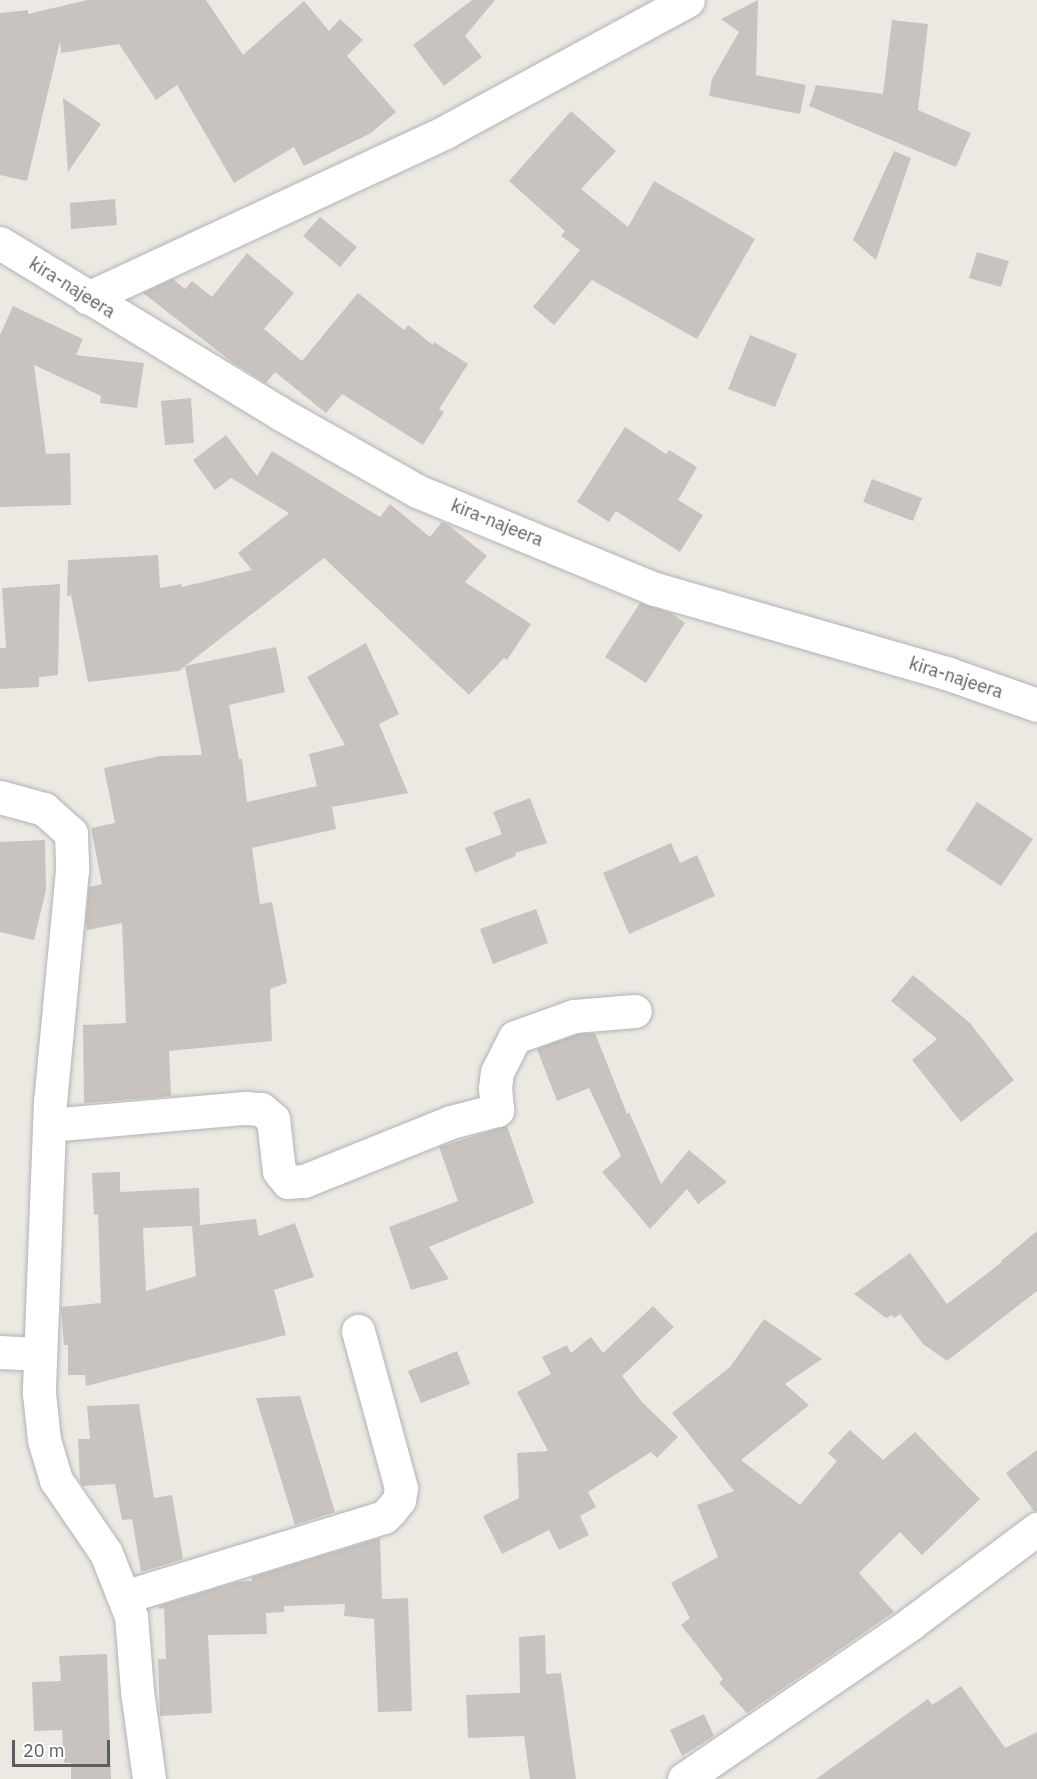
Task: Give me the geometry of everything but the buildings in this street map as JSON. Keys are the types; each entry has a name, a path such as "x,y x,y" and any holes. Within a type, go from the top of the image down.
{"street":[{"path":"88,298 447,131 688,0"},
{"name":"kira-najeera","path":"0,243 281,414 417,491 655,589 937,670 1037,705"},
{"path":"0,797 44,809 72,833 72,870 49,1125 39,1393 44,1440 56,1479 106,1553 131,1616 137,1691 149,1779"},
{"path":"49,1125 245,1108 261,1109 273,1119 279,1171 288,1182 304,1181 451,1122 498,1110 495,1088 497,1072 515,1037 574,1016 635,1011"},
{"path":"124,1597 384,1517 390,1511 399,1500 401,1488 358,1331"},
{"path":"0,1352 40,1354"},
{"path":"684,1779 900,1631 1037,1529"}]}
